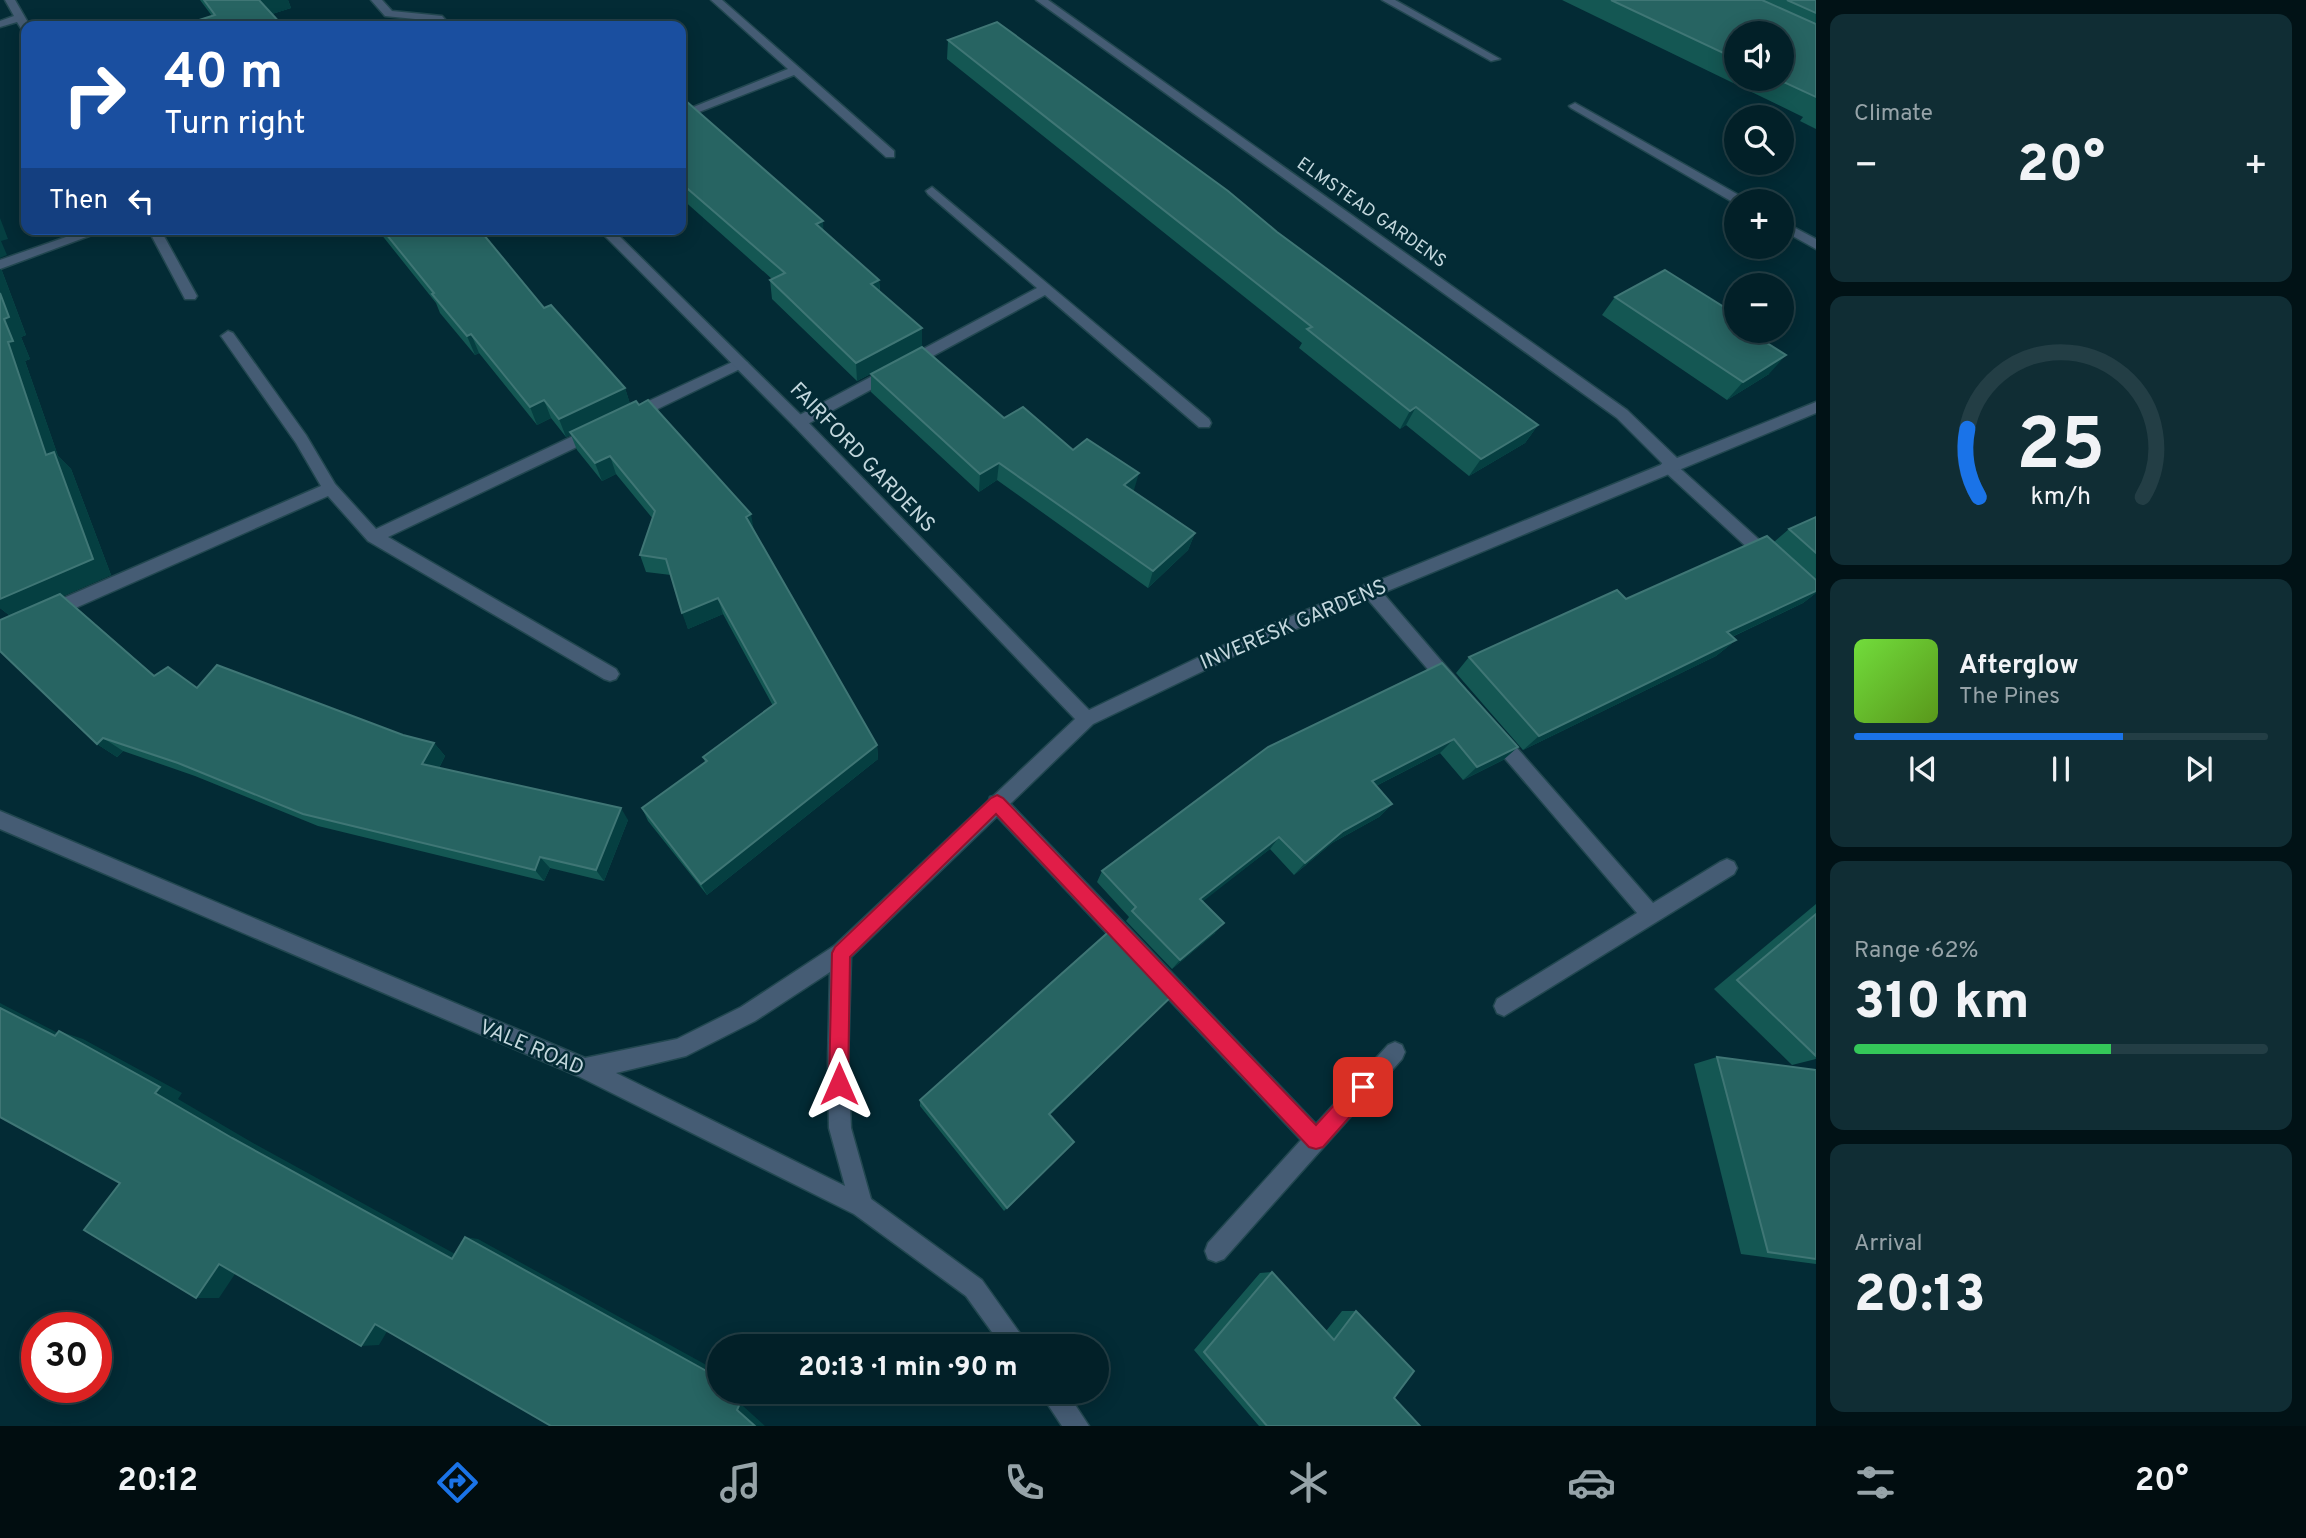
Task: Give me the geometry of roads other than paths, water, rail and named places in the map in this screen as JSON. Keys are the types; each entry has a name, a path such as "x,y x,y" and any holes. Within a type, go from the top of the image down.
{"street":[{"path":"10,0 22,21"},
{"path":"376,0 389,14 438,18 441,21"},
{"path":"716,0 890,154"},
{"name":"ELMSTEAD GARDENS","path":"1041,0 1611,407 1776,565"},
{"path":"1387,0 1495,59"},
{"path":"384,21 389,14"},
{"path":"0,24 21,23"},
{"path":"686,115 796,70"},
{"path":"1574,106 1724,192"},
{"path":"932,191 1204,423"},
{"path":"1794,231 1813,240"},
{"path":"0,264 85,235"},
{"path":"157,235 190,296"},
{"name":"FAIRFORD GARDENS","path":"610,235 741,363 1087,719"},
{"path":"799,422 1046,289"},
{"path":"228,336 301,439 330,488 374,537 610,674"},
{"path":"374,537 741,363"},
{"name":"INVERESK GARDENS","path":"585,1069 679,1049 748,1014 841,953 1087,719 1249,641 1816,407"},
{"path":"38,617 330,488"},
{"path":"1370,590 1461,695"},
{"path":"1488,726 1651,915"},
{"path":"997,803 1316,1140"},
{"name":"VALE ROAD","path":"0,820 585,1069 862,1206 974,1287 1008,1334"},
{"path":"1504,1006 1727,868"},
{"path":"841,953 838,1062 840,1128 862,1206"},
{"path":"1216,1251 1395,1052"},
{"path":"1061,1404 1077,1426"}]}
